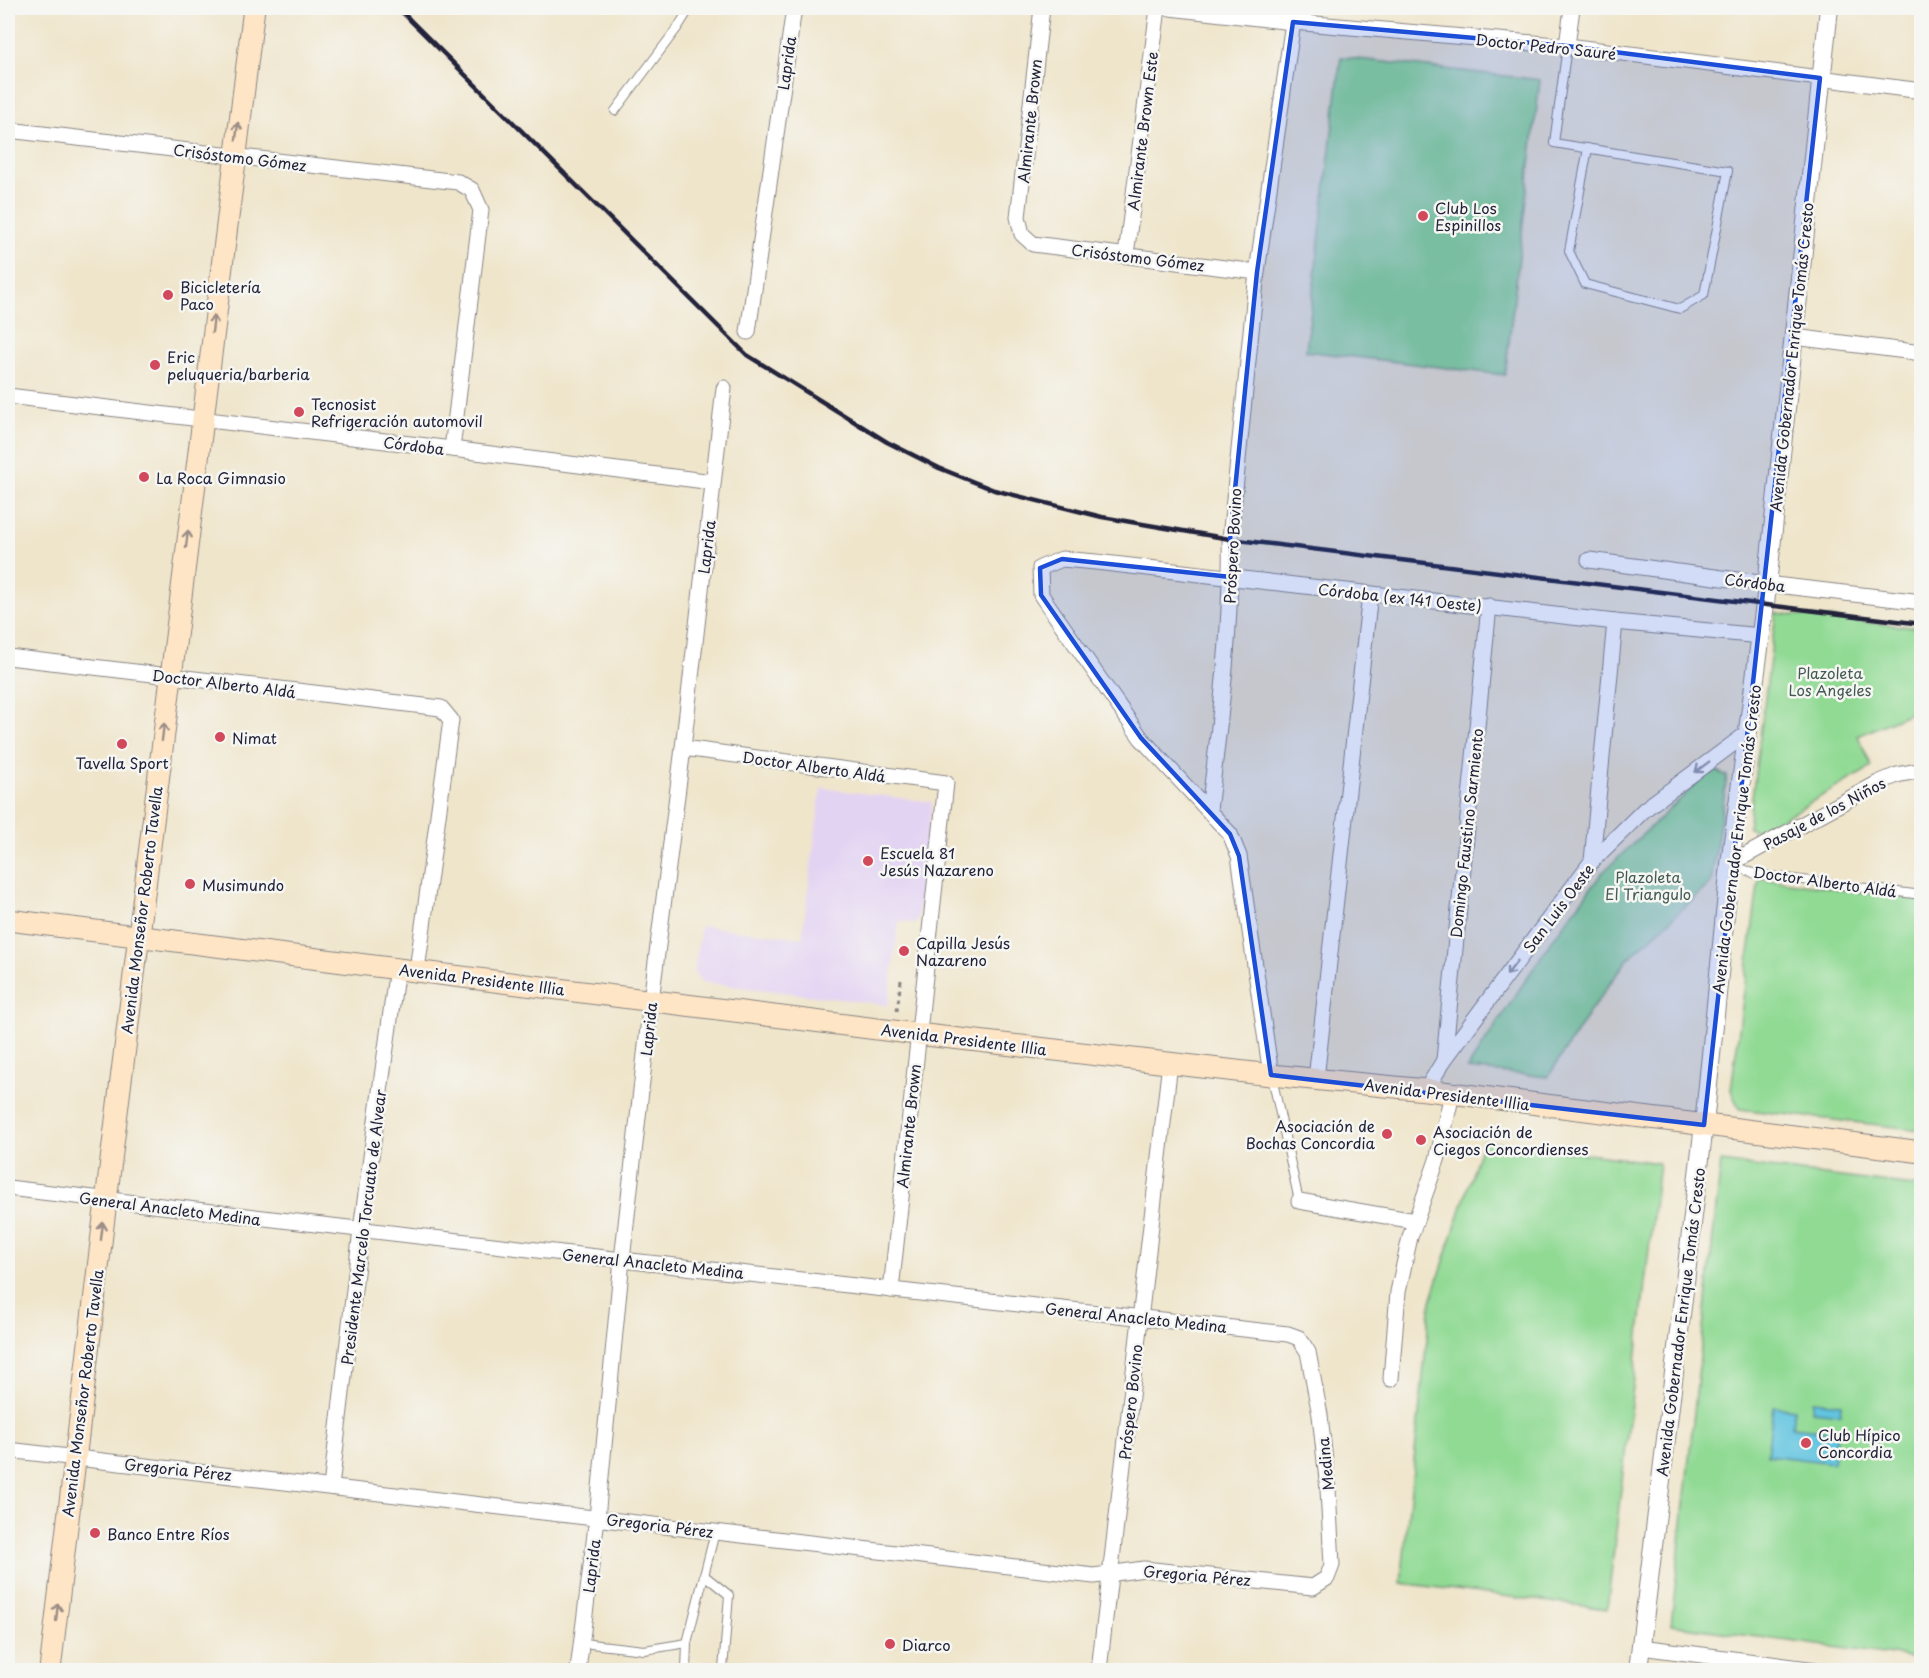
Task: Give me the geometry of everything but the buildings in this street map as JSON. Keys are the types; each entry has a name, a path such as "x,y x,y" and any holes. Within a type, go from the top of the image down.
{"main road":[{"name":"Avenida Monseñor Roberto Tavella","path":"50,1671 201,420 254,8"},
{"name":"Avenida Presidente Illia","path":"8,920 917,1034 1316,1080 1426,1090 1922,1152"}],"street":[{"name":"Laprida","path":"748,332 794,8"},
{"name":"Almirante Brown","path":"1022,234 1018,218 1042,8"},
{"name":"Almirante Brown Este","path":"1126,255 1158,8"},
{"name":"Doctor Pedro Sauré","path":"1170,8 1294,15 1567,46 1922,91"},
{"path":"1567,46 1572,8"},
{"name":"Avenida Gobernador Enrique Tomás Cresto","path":"1638,1671 1704,1125 1730,864 1767,584 1829,8"},
{"name":"Próspero Bovino","path":"1209,810 1221,711 1231,578 1230,539 1257,272 1294,15"},
{"name":"Crisóstomo Gómez","path":"8,130 458,182 472,190 481,210 452,449"},
{"name":"Crisóstomo Gómez","path":"1022,234 1033,244 1257,272"},
{"path":"1794,337 1922,353"},
{"name":"Laprida","path":"578,1671 597,1518 622,1260 651,1001 683,748 724,388"},
{"name":"Córdoba","path":"8,396 713,482"},
{"name":"Córdoba (ex 141 Oeste)","path":"1209,810 1141,738 1047,604 1041,595 1040,568 1062,560 1096,562 1615,622 1761,636"},
{"name":"Córdoba","path":"1589,560 1922,602"},
{"path":"1316,1080 1370,594"},
{"name":"Domingo Faustino Sarmiento","path":"1444,1060 1489,606"},
{"path":"1593,861 1615,622"},
{"name":"Doctor Alberto Aldá","path":"8,657 441,708"},
{"name":"Presidente Marcelo Torcuato de Alvear","path":"330,1487 361,1230 451,720 441,708"},
{"name":"San Luis Oeste","path":"1426,1090 1444,1060 1593,861 1645,809 1749,732"},
{"name":"Doctor Alberto Aldá","path":"683,748 946,783"},
{"name":"Pasaje de los Niños","path":"1730,864 1878,783 1897,775 1922,770"},
{"name":"Almirante Brown","path":"891,1290 946,783"},
{"path":"1209,810 1230,834 1239,856 1271,1075"},
{"name":"Próspero Bovino","path":"1099,1671 1170,1063"},
{"path":"1391,1379 1398,1292 1410,1237 1437,1160 1452,1094"},
{"name":"General Anacleto Medina","path":"8,1188 622,1260 1288,1334 1299,1338"},
{"path":"1299,1201 1415,1221"},
{"name":"Medina","path":"1299,1338 1308,1352 1320,1415 1330,1518 1332,1565 1327,1578 1313,1587"},
{"name":"Gregoria Pérez","path":"8,1450 1094,1576 1144,1569 1313,1587"},
{"path":"1641,1647 1816,1671"}],"lane":[{"path":"615,111 690,8"},
{"path":"1567,46 1554,143 1588,148 1728,171 1704,295 1680,309 1585,284 1569,251 1588,148"},
{"name":"Doctor Alberto Aldá","path":"1730,864 1755,873 1922,895"},
{"path":"1271,1075 1299,1201"},
{"path":"686,1671 687,1643 715,1532"},
{"path":"704,1575 729,1595 723,1671"},
{"path":"582,1643 644,1650 687,1643"}],"path":[{"path":"895,1031 901,980"}],"highlighted area":[{"path":"1293,22 1567,46 1820,78 1704,1125 1271,1075 1239,856 1230,834 1141,738 1041,595 1040,568 1062,559 1231,577 1230,539 1257,272"}],"shaded area":[{"name":"Escuela 81 Jesús Nazareno","path":"821,788 932,802 917,923 899,921 888,1005 702,982 694,972 701,926 802,938"}],"green space":[{"name":"Club Los Espinillos","path":"1341,57 1540,80 1505,375 1306,351"},
{"name":"Plazoleta Los Angeles","path":"1776,613 1921,628 1921,708 1858,736 1872,767 1759,832 1748,828"},
{"name":"Plazoleta El Triangulo","path":"1717,771 1727,776 1711,883 1628,959 1590,1011 1548,1077 1467,1069 1548,946 1602,873 1706,775"},
{"path":"1759,878 1921,900 1921,1130 1739,1109 1731,1090"},
{"path":"1483,1141 1659,1163 1607,1609 1401,1583 1431,1301"},
{"name":"Club Hípico Concordia","path":"1721,1162 1921,1187 1921,1659 1671,1625"}],"water":[{"path":"1813,1401 1841,1404 1840,1414 1812,1411"},
{"path":"1773,1406 1794,1409 1792,1427 1837,1432 1833,1463 1767,1455"}],"railway":[{"path":"398,8 747,355 887,442 939,468 994,490 1102,517 1230,539 1922,624"}],"place":[{"name":"Club Los Espinillos","path":"1423,216"},
{"name":"Bicicletería Paco","path":"168,295"},
{"name":"Eric peluqueria/barberia","path":"155,365"},
{"name":"Tecnosist Refrigeración automovil","path":"299,412"},
{"name":"La Roca Gimnasio","path":"144,477"},
{"name":"Nimat","path":"220,737"},
{"name":"Tavella Sport","path":"122,744"},
{"name":"Escuela 81 Jesús Nazareno","path":"868,861"},
{"name":"Musimundo","path":"190,884"},
{"name":"Capilla Jesús Nazareno","path":"904,951"},
{"name":"Asociación de Bochas Concordia","path":"1387,1134"},
{"name":"Asociación de Ciegos Concordienses","path":"1421,1140"},
{"name":"Club Hípico Concordia","path":"1806,1443"},
{"name":"Banco Entre Ríos","path":"95,1533"},
{"name":"Diarco","path":"890,1644"}]}
